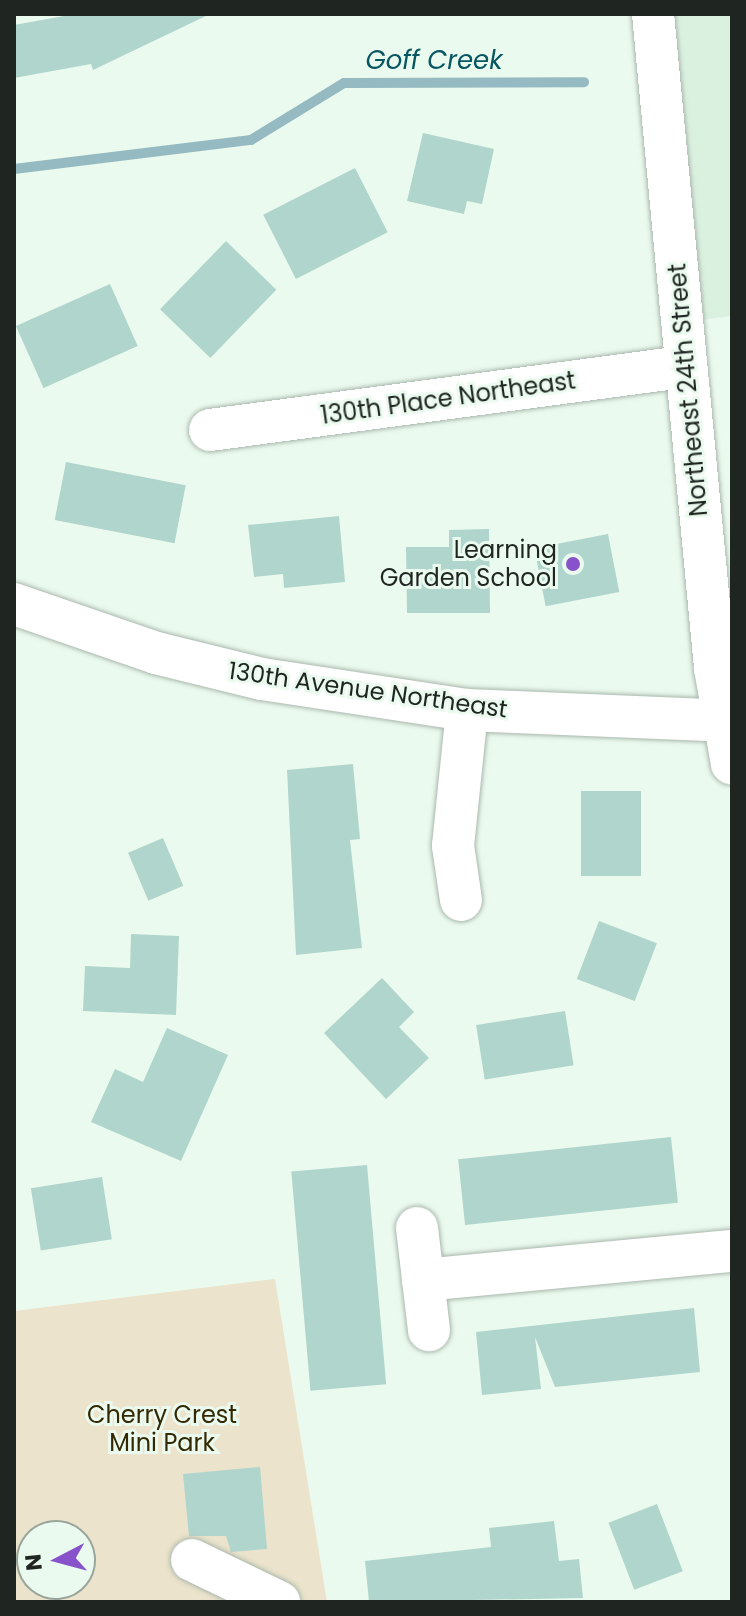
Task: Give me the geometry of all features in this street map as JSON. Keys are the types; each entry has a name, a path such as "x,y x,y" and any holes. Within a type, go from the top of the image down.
{"street":[{"name":"Northeast 24th Street","path":"653,14 685,367 732,764"},
{"name":"130th Place Northeast","path":"210,430 685,367"},
{"name":"130th Avenue Northeast","path":"14,604 156,653 262,679 467,710 728,721"},
{"path":"461,900 453,846 467,710"},
{"path":"417,1228 429,1330"},
{"path":"423,1280 732,1251"},
{"path":"192,1560 279,1602"}],"shaded area":[{"path":"672,14 732,14 732,316 701,320"}],"green space":[{"name":"Cherry Crest Mini Park","path":"275,1279 327,1602 14,1602 14,1311"}],"building":[{"path":"75,14 210,14 93,70 91,64 14,78 14,25"},
{"path":"423,133 494,149 482,204 467,201 464,214 407,201"},
{"path":"355,168 388,232 296,279 263,215"},
{"path":"226,241 276,290 210,358 160,309"},
{"path":"110,284 138,346 44,388 16,326"},
{"path":"66,462 186,485 175,543 55,520"},
{"path":"339,516 345,582 284,588 283,574 254,577 248,525"},
{"path":"489,529 490,613 407,613 406,547 449,547 449,530"},
{"path":"608,534 619,592 546,606 534,548"},
{"path":"353,764 360,839 350,840 362,948 296,955 287,770"},
{"path":"581,791 641,791 641,876 581,876"},
{"path":"163,838 183,886 148,901 128,853"},
{"path":"599,921 657,943 635,1001 577,979"},
{"path":"131,934 179,936 176,1015 83,1011 85,966 130,968"},
{"path":"382,978 414,1012 399,1027 429,1058 386,1099 324,1033"},
{"path":"565,1011 574,1065 485,1079 476,1025"},
{"path":"167,1028 228,1055 181,1161 91,1122 115,1069 143,1082"},
{"path":"671,1137 678,1203 465,1225 458,1159"},
{"path":"367,1165 386,1384 310,1391 291,1172"},
{"path":"102,1177 112,1239 41,1250 31,1188"},
{"path":"694,1308 700,1372 555,1387 535,1337 541,1389 482,1395 476,1332"},
{"path":"260,1467 267,1549 231,1552 226,1536 189,1536 183,1474"},
{"path":"657,1504 683,1571 634,1590 608,1523"},
{"path":"554,1521 559,1561 579,1559 583,1598 369,1602 365,1561 491,1547 489,1528"}],"waterway":[{"name":"Goff Creek","path":"14,169 251,140 344,83 584,82"}],"place":[{"name":"Learning Garden School","path":"573,564"}]}
